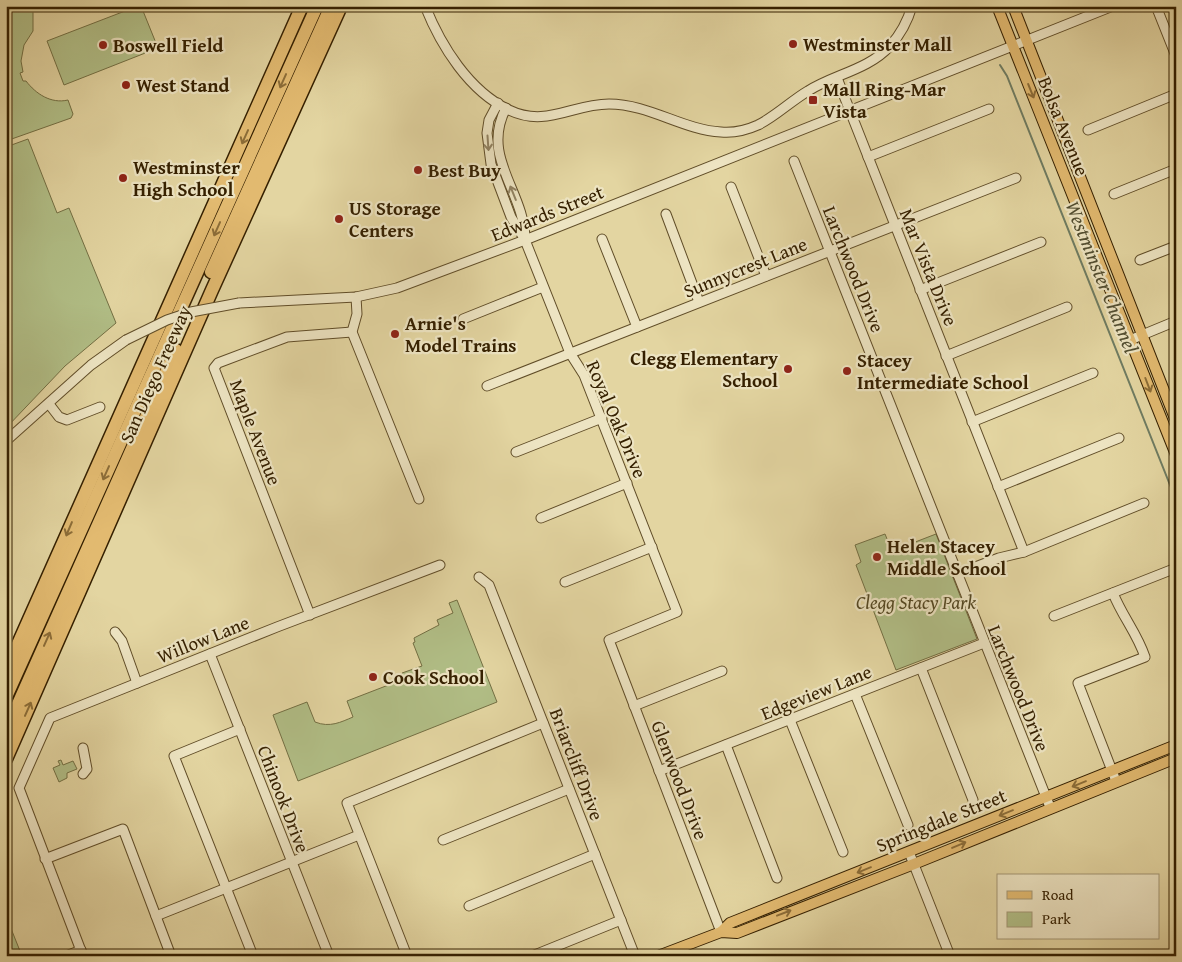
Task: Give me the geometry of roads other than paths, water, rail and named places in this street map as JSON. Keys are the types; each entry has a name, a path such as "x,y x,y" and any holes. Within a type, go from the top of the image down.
{"highway":[{"name":"San Diego Freeway","path":"6,671 302,6"},
{"name":"San Diego Freeway","path":"6,759 314,55 331,8"},
{"path":"6,697 304,36 331,8"},
{"path":"6,731 314,55"}],"main road":[{"name":"Bolsa Avenue","path":"997,6 1176,455"},
{"name":"Bolsa Avenue","path":"1013,6 1176,421"},
{"name":"Springdale Street","path":"721,932 730,923 1176,745"},
{"name":"Springdale Street","path":"658,956 721,932 737,932 914,864 1050,807 1176,758"},
{"path":"750,927 755,918 753,914"}],"street":[{"path":"425,6 440,38 451,55 478,87 502,106 525,116 541,118 588,107 619,104 648,110 704,130 729,132 759,124 809,90 861,68 890,46 901,31 912,6"},
{"name":"Edwards Street","path":"6,441 91,365 126,340 167,320 191,312 239,303 356,297 397,288 525,240 1113,6"},
{"path":"1156,6 1176,56"},
{"name":"Mar Vista Drive","path":"837,78 1024,552"},
{"path":"1088,130 1176,94"},
{"name":"Royal Oak Drive","path":"502,106 489,120 487,133 488,153 512,217 525,240 570,354 584,375 602,418 678,612 608,640"},
{"path":"868,156 989,109"},
{"name":"Larchwood Drive","path":"794,162 1050,807"},
{"path":"1114,194 1176,170"},
{"name":"Sunnycrest Lane","path":"487,386 1016,178"},
{"path":"731,187 766,276"},
{"path":"666,214 699,302"},
{"path":"602,239 636,327"},
{"path":"920,290 1041,242"},
{"path":"1140,260 1176,246"},
{"path":"463,319 543,287"},
{"path":"356,297 357,314 352,332 419,499"},
{"path":"946,356 1067,308"},
{"path":"1130,340 1176,321"},
{"name":"Maple Avenue","path":"310,615 214,368 218,363 287,337 352,332"},
{"path":"972,422 1093,373"},
{"path":"49,404 59,417 67,420 100,407"},
{"path":"516,452 602,418"},
{"path":"998,487 1118,438"},
{"path":"541,518 627,483"},
{"path":"957,574 999,558 1024,552 1144,503"},
{"path":"565,582 652,547"},
{"name":"Willow Lane","path":"45,859 19,788 50,718 440,565"},
{"path":"1054,616 1176,568"},
{"name":"Briarcliff Drive","path":"479,577 489,585 635,956"},
{"path":"1113,593 1121,612 1139,639 1145,656 1078,683 1116,781"},
{"path":"115,632 122,642 137,683"},
{"name":"Glenwood Drive","path":"608,640 721,932"},
{"name":"Edgeview Lane","path":"659,771 984,643"},
{"name":"Chinook Drive","path":"210,654 329,956"},
{"path":"921,668 973,800"},
{"path":"634,706 722,671"},
{"path":"855,694 908,825"},
{"path":"790,720 843,852"},
{"path":"407,956 347,803 544,723"},
{"path":"240,730 174,756 253,956"},
{"path":"726,745 777,878"},
{"path":"83,748 87,769 83,774"},
{"path":"443,840 569,789"},
{"path":"66,956 82,953 45,859 122,829 171,956"},
{"path":"156,916 359,835"},
{"path":"909,852 950,956"},
{"path":"469,906 595,854"},
{"path":"532,956 620,920"}],"waterway":[{"name":"Westminster Channel","path":"1000,65 1007,76 1176,500"}],"place":[{"name":"Westminster Mall","path":"793,44"},
{"name":"Boswell Field","path":"103,45"},
{"name":"West Stand","path":"126,85"},
{"name":"Mall Ring-Mar Vista","path":"813,100"},
{"name":"Best Buy","path":"418,170"},
{"name":"Westminster High School","path":"123,178"},
{"name":"US Storage Centers","path":"339,219"},
{"name":"Arnie's Model Trains","path":"395,334"},
{"name":"Clegg Elementary School","path":"788,369"},
{"name":"Stacey Intermediate School","path":"847,371"},
{"name":"Helen Stacey Middle School","path":"877,557"},
{"name":"Cook School","path":"373,677"}],"park label":[{"name":"Clegg Stacy Park","path":"916,602"}]}
